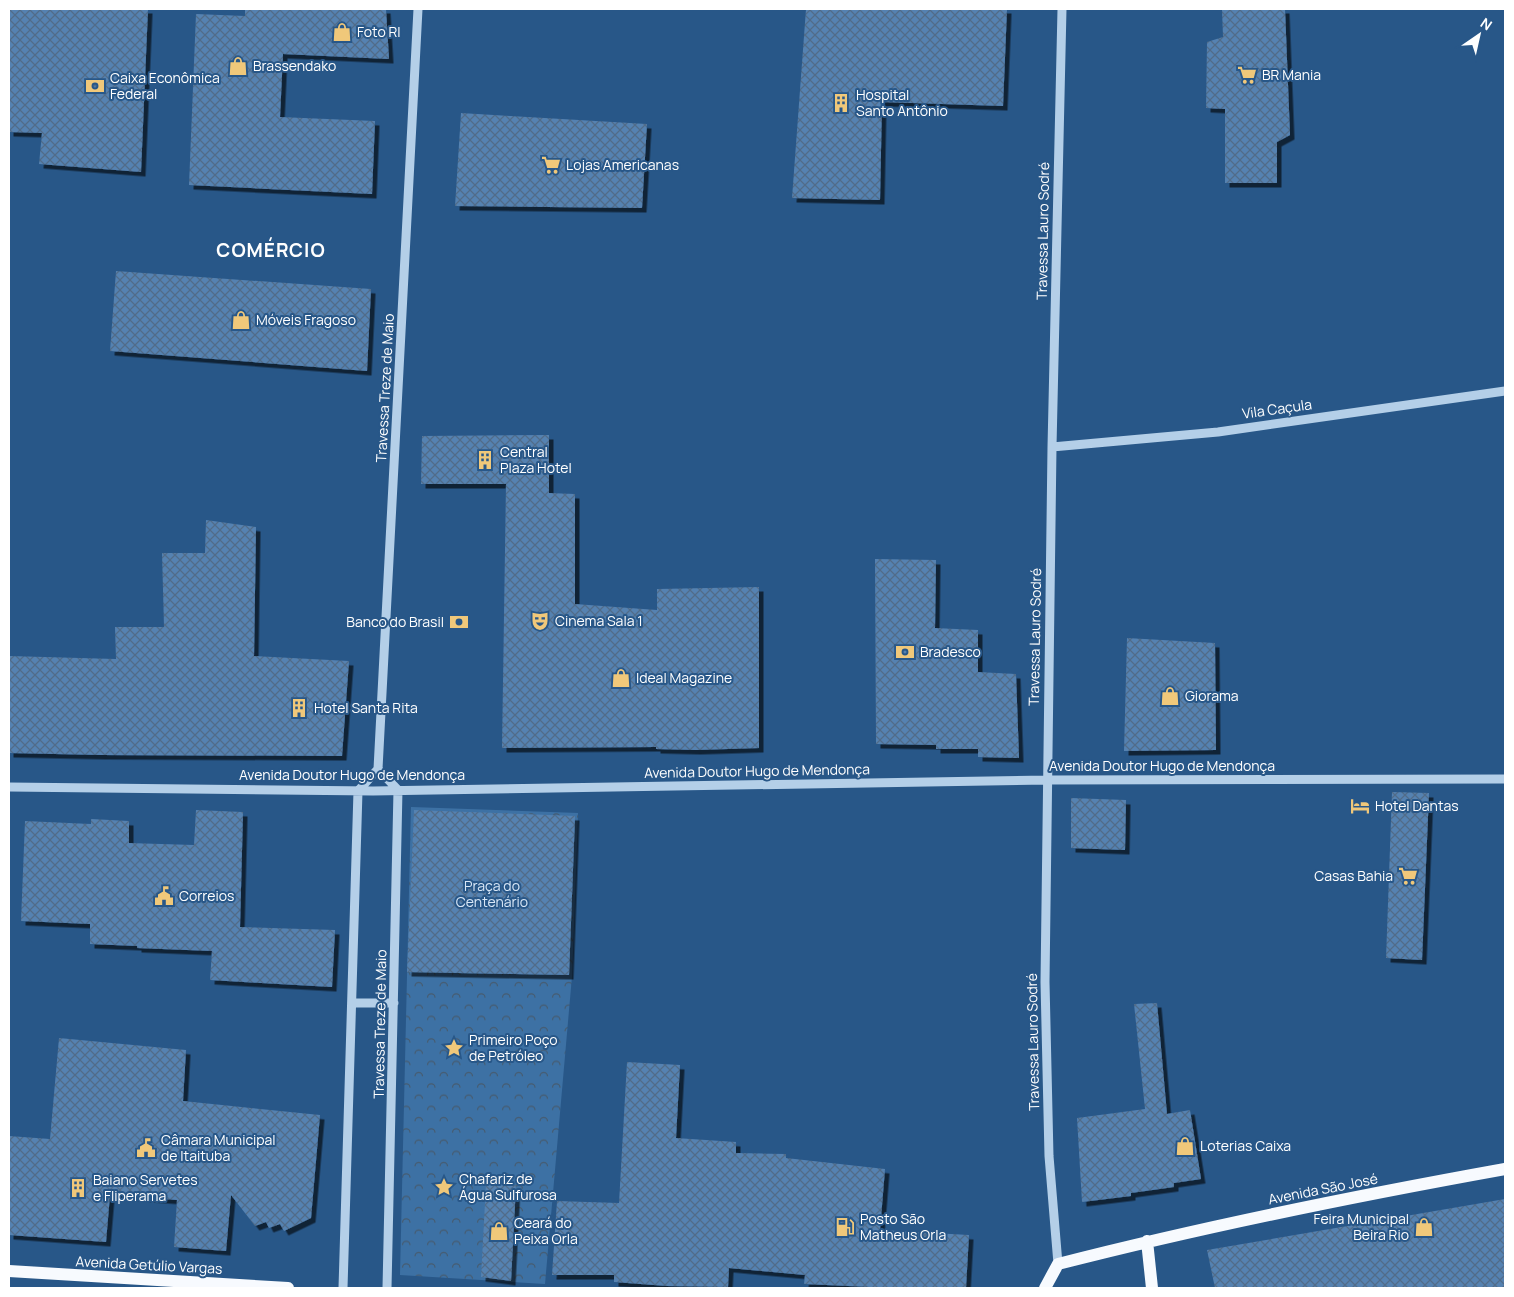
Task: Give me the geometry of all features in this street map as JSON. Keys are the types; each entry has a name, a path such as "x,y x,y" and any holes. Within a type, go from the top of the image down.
{"main road":[{"name":"Avenida São José","path":"1058,1264 1146,1241 1505,1169"},
{"path":"1146,1241 1152,1288"},
{"path":"1046,1288 1058,1264"},
{"name":"Avenida Getúlio Vargas","path":"9,1271 288,1288"}],"street":[{"name":"Travessa Treze de Maio","path":"378,769 418,9"},
{"name":"Travessa Lauro Sodré","path":"1058,1264 1049,1156 1044,982 1052,447 1062,9"},
{"name":"Vila Caçula","path":"1052,447 1218,432 1505,391"},
{"path":"358,791 378,769 398,790"},
{"name":"Avenida Doutor Hugo de Mendonça","path":"9,787 358,791 1046,780 1505,779"},
{"name":"Travessa Treze de Maio","path":"387,1288 398,790"},
{"name":"Travessa Treze de Maio","path":"343,1288 358,791"},
{"path":"352,1003 394,1003"}],"green space":[{"name":"Praça do Centenário","path":"411,807 578,813 572,976 545,1284 400,1275"}],"building":[{"name":"Caixa Econômica Federal","path":"9,9 148,9 141,172 39,164 42,133 9,132"},
{"name":"Brassendako","path":"245,9 386,9 389,59 283,54 280,117 375,121 372,194 189,185 196,14 245,16"},
{"path":"806,9 1007,9 1003,106 882,102 880,200 792,198"},
{"name":"BR Mania","path":"1285,9 1290,135 1277,142 1277,183 1225,183 1225,109 1206,108 1207,42 1223,37 1222,10"},
{"name":"Lojas Americanas","path":"461,113 647,124 642,208 455,206"},
{"name":"Móveis Fragoso","path":"116,271 371,289 367,371 110,351"},
{"path":"549,435 549,493 575,494 575,604 657,610 657,589 759,587 759,748 696,750 656,749 656,747 502,748 506,484 421,484 422,436"},
{"path":"206,520 256,527 254,656 349,661 342,756 9,753 9,656 116,659 115,627 164,627 162,553 205,553"},
{"path":"875,559 936,560 935,628 978,630 978,672 1016,674 1019,758 978,757 978,749 936,749 936,745 876,744"},
{"name":"Giorama","path":"1127,638 1215,643 1216,750 1124,751"},
{"name":"Casas Bahia","path":"1392,792 1429,793 1422,960 1386,958"},
{"path":"1071,798 1126,800 1125,850 1071,848"},
{"path":"196,810 243,812 240,927 335,930 332,987 210,980 212,951 90,944 90,924 21,921 25,821 91,824 91,819 129,821 129,843 194,845"},
{"path":"414,810 575,816 569,975 407,972"},
{"path":"1157,1003 1167,1114 1190,1110 1201,1179 1174,1183 1174,1187 1131,1193 1131,1196 1082,1202 1077,1118 1145,1109 1134,1004"},
{"path":"59,1038 186,1050 183,1101 320,1115 311,1218 284,1231 280,1224 269,1228 266,1222 255,1226 231,1195 226,1251 174,1247 177,1200 110,1195 106,1242 9,1235 9,1136 50,1139"},
{"path":"627,1062 680,1065 676,1138 736,1142 736,1153 786,1154 786,1158 885,1169 880,1230 969,1235 966,1288 893,1288 804,1284 805,1275 729,1268 728,1287 667,1286 614,1282 614,1275 552,1275 557,1201 619,1203"},
{"name":"Ceará do Peixa Orla","path":"486,1184 516,1185 511,1281 481,1277"},
{"name":"Feira Municipal Beira Rio","path":"1505,1199 1505,1288 1215,1288 1207,1250"}],"place":[{"name":"Foto RI","path":"342,32"},
{"name":"Brassendako","path":"238,66"},
{"name":"BR Mania","path":"1247,75"},
{"name":"Caixa Econômica Federal","path":"95,86"},
{"name":"Hospital Santo Antônio","path":"841,103"},
{"name":"Lojas Americanas","path":"551,165"},
{"name":"Móveis Fragoso","path":"241,320"},
{"name":"Central Plaza Hotel","path":"485,460"},
{"name":"Cinema Sala 1","path":"540,621"},
{"name":"Banco do Brasil","path":"459,622"},
{"name":"Bradesco","path":"905,652"},
{"name":"Ideal Magazine","path":"621,678"},
{"name":"Giorama","path":"1170,696"},
{"name":"Hotel Santa Rita","path":"299,708"},
{"name":"Hotel Dantas","path":"1360,806"},
{"name":"Casas Bahia","path":"1408,876"},
{"name":"Correios","path":"164,896"},
{"name":"Primeiro Poço de Petróleo","path":"454,1048"},
{"name":"Loterias Caixa","path":"1185,1146"},
{"name":"Câmara Municipal de Itaituba","path":"146,1148"},
{"name":"Chafariz de Água Sulfurosa","path":"444,1187"},
{"name":"Baiano Servetes e Fliperama","path":"78,1188"},
{"name":"Posto São Matheus Orla","path":"845,1227"},
{"name":"Feira Municipal Beira Rio","path":"1424,1227"},
{"name":"Ceará do Peixa Orla","path":"499,1231"}],"district":[{"name":"COMÉRCIO","path":"271,250"}]}
